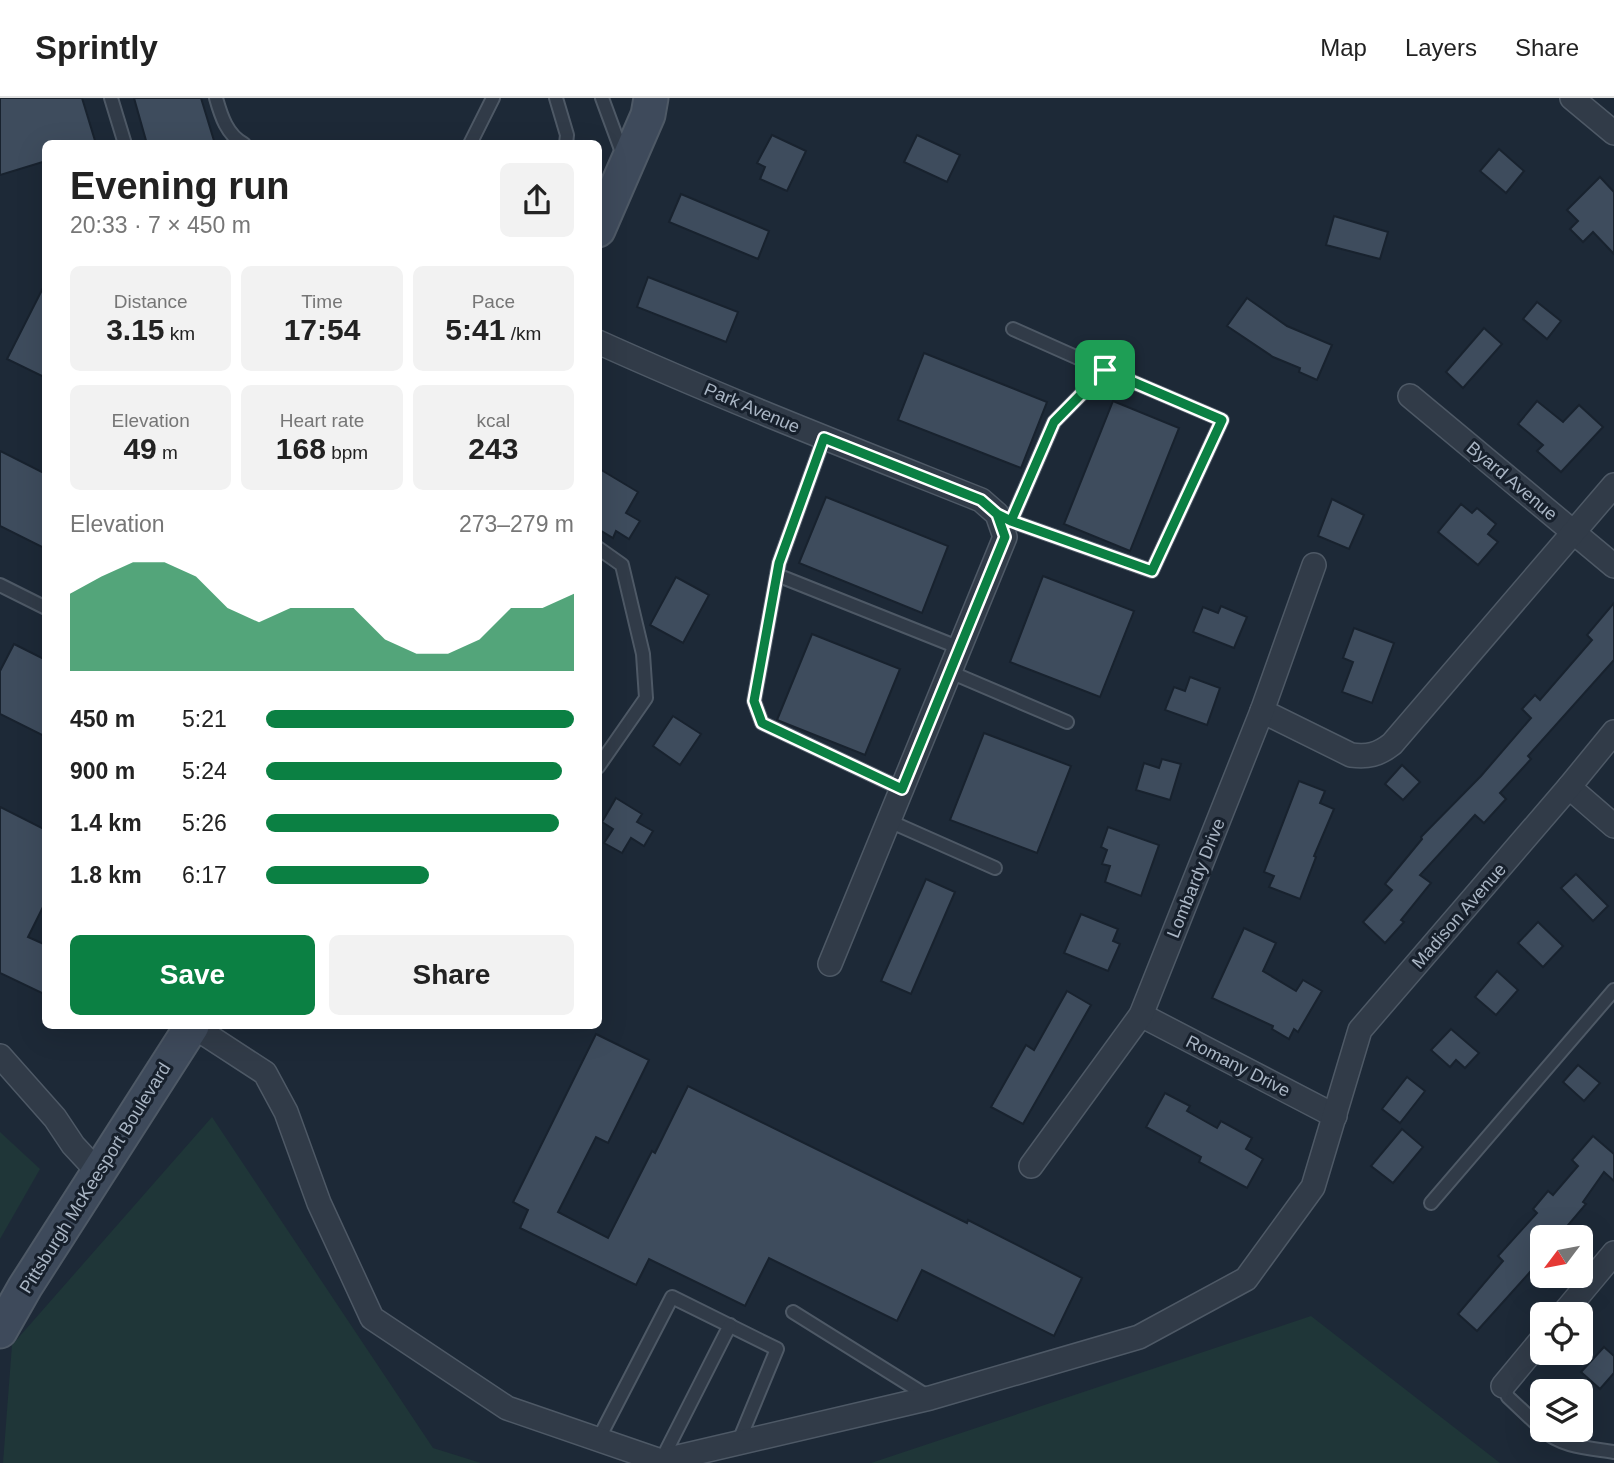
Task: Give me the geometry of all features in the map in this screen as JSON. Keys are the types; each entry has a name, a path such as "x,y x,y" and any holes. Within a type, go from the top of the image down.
{"main road":[{"path":"602,221 654,104"},
{"name":"Pittsburgh McKeesport Boulevard","path":"0,1331 25,1287 190,1029"}],"street":[{"path":"1572,98 1614,133"},
{"name":"Park Avenue","path":"602,344 666,373 981,500 1004,517"},
{"name":"Byard Avenue","path":"1410,396 1614,566"},
{"path":"1262,711 1351,755 1364,757 1379,754 1392,744 1614,485"},
{"path":"830,964 1005,537 1004,517"},
{"name":"Lombardy Drive","path":"1031,1166 1141,1016 1262,711 1314,565"},
{"name":"Madison Avenue","path":"661,1461 930,1398 1139,1337 1246,1279 1313,1187 1360,1030 1614,732"},
{"path":"1569,788 1614,826"},
{"name":"Romany Drive","path":"1141,1016 1335,1116"},
{"path":"197,1029 265,1073 286,1112 319,1203 372,1318 507,1408 661,1461"},
{"path":"0,1056 55,1118 73,1145 99,1172"},
{"path":"1573,1302 1614,1253"},
{"path":"1503,1386 1530,1353"}],"lane":[{"path":"111,98 124,140"},
{"path":"216,98 220,114 237,140"},
{"path":"472,140 493,98"},
{"path":"556,98 566,140"},
{"path":"602,98 626,165"},
{"path":"1013,329 1222,420 1152,571 1004,517 1054,422 1105,370"},
{"path":"824,438 779,563 754,701 762,723 902,789"},
{"path":"602,551 622,565 643,654 646,698 602,761"},
{"path":"777,575 960,648"},
{"path":"0,585 42,606"},
{"path":"950,672 1067,722"},
{"path":"889,821 995,868"},
{"path":"1432,1203 1614,990"},
{"path":"598,1440 672,1297 778,1349 738,1443"},
{"path":"793,1312 930,1398"},
{"path":"661,1461 730,1325"},
{"path":"1503,1386 1508,1397 1530,1418"},
{"path":"1564,1442 1614,1452"}],"green space":[{"path":"212,1117 433,1448 481,1463 3,1463 12,1345"},
{"path":"0,1132 40,1169 0,1239"},
{"path":"1311,1316 1500,1463 871,1463"}],"building":[{"path":"0,98 82,98 95,140 42,140 42,162 0,175"},
{"path":"134,98 201,98 214,140 146,140"},
{"path":"772,135 806,151 787,191 760,179 765,167 757,163"},
{"path":"917,135 960,155 947,182 904,162"},
{"path":"1499,149 1524,171 1506,193 1480,171"},
{"path":"1600,177 1614,192 1614,254 1593,232 1583,242 1570,229 1578,221 1567,210"},
{"path":"681,194 769,231 758,259 669,222"},
{"path":"1334,216 1388,232 1380,259 1326,245"},
{"path":"648,277 738,312 726,342 637,307"},
{"path":"42,290 42,376 7,359"},
{"path":"1247,298 1287,326 1332,345 1317,380 1299,372 1300,368 1273,357 1227,326"},
{"path":"1537,302 1561,321 1547,339 1523,319"},
{"path":"1484,328 1502,344 1463,388 1446,372"},
{"path":"924,353 1047,402 1021,468 898,420"},
{"path":"1113,401 1179,428 1130,551 1064,524"},
{"path":"1537,401 1563,422 1579,405 1603,427 1561,472 1537,451 1543,445 1518,424"},
{"path":"0,451 42,472 42,547 0,526"},
{"path":"602,470 638,492 626,513 640,521 629,539 616,531 613,538 602,531"},
{"path":"826,497 948,546 922,613 799,563"},
{"path":"1332,499 1364,515 1349,549 1318,536"},
{"path":"1461,504 1472,513 1477,508 1496,524 1488,534 1498,542 1478,565 1438,532"},
{"path":"1043,576 1134,611 1100,697 1010,662"},
{"path":"676,577 709,595 683,643 650,625"},
{"path":"1614,603 1614,660 1528,756 1531,759 1500,793 1506,799 1484,823 1475,815 1420,875 1431,883 1401,920 1404,922 1385,943 1363,922 1392,890 1385,884 1421,837 1481,776 1531,718 1522,709 1535,695 1540,700 1592,640 1587,635"},
{"path":"1221,606 1247,617 1234,648 1193,632 1203,607 1218,613"},
{"path":"1354,628 1394,643 1372,703 1342,692 1353,662 1343,658"},
{"path":"812,634 900,669 865,755 777,720"},
{"path":"14,644 42,658 42,735 0,714 0,671"},
{"path":"1190,677 1220,688 1207,725 1165,710 1174,687 1185,691"},
{"path":"673,716 701,734 680,765 653,746"},
{"path":"984,733 1071,766 1037,853 950,820"},
{"path":"1162,759 1181,764 1170,800 1136,790 1144,763 1159,768"},
{"path":"1402,765 1420,782 1403,800 1385,784"},
{"path":"1299,781 1325,791 1320,803 1334,809 1300,899 1269,887 1274,876 1264,872"},
{"path":"616,798 642,814 637,822 653,831 644,846 631,838 622,853 604,843 613,829 602,822"},
{"path":"0,807 42,828 42,909 28,937 42,943 42,993 0,973"},
{"path":"1108,827 1159,845 1141,896 1105,882 1110,866 1102,864 1107,850 1101,847"},
{"path":"1576,874 1608,906 1593,921 1561,888"},
{"path":"926,879 955,892 911,994 881,981"},
{"path":"1081,914 1118,929 1113,941 1120,944 1108,971 1064,953"},
{"path":"1538,922 1563,946 1543,967 1518,943"},
{"path":"1244,928 1276,943 1263,971 1296,991 1303,980 1322,991 1298,1032 1294,1029 1289,1039 1272,1029 1273,1026 1212,998"},
{"path":"1497,971 1518,990 1496,1015 1475,997"},
{"path":"1067,991 1091,1005 1023,1124 991,1107 1026,1045 1034,1050"},
{"path":"1451,1029 1479,1053 1465,1068 1456,1060 1450,1067 1431,1050"},
{"path":"596,1034 649,1060 608,1143 596,1137 558,1212 608,1238 688,1086 967,1223 968,1220 1082,1278 1054,1336 922,1270 897,1321 769,1258 745,1306 649,1259 636,1285 520,1228 528,1210 513,1202"},
{"path":"1578,1065 1600,1083 1584,1101 1563,1082"},
{"path":"1407,1077 1425,1091 1400,1123 1382,1109"},
{"path":"1165,1093 1190,1106 1187,1111 1217,1128 1221,1121 1252,1138 1246,1149 1263,1159 1247,1188 1199,1162 1201,1157 1146,1127"},
{"path":"1402,1129 1423,1147 1393,1183 1371,1166"},
{"path":"1593,1136 1614,1154 1614,1181 1604,1172 1583,1202 1586,1204 1568,1225 1530,1225 1530,1272 1477,1331 1458,1314 1503,1261 1498,1256 1537,1213 1533,1209 1548,1191 1553,1195 1578,1166 1572,1160"},
{"path":"1604,1347 1614,1356 1614,1373 1600,1389 1593,1383 1593,1379 1589,1379 1581,1372 1587,1365 1593,1365 1593,1359"}],"route":[{"path":"1105,370 1054,422 1011,521 997,514 981,500 824,438 779,563 754,701 762,723 902,789 1005,537 997,514 1011,521 1152,571 1222,420 1105,370"}]}
